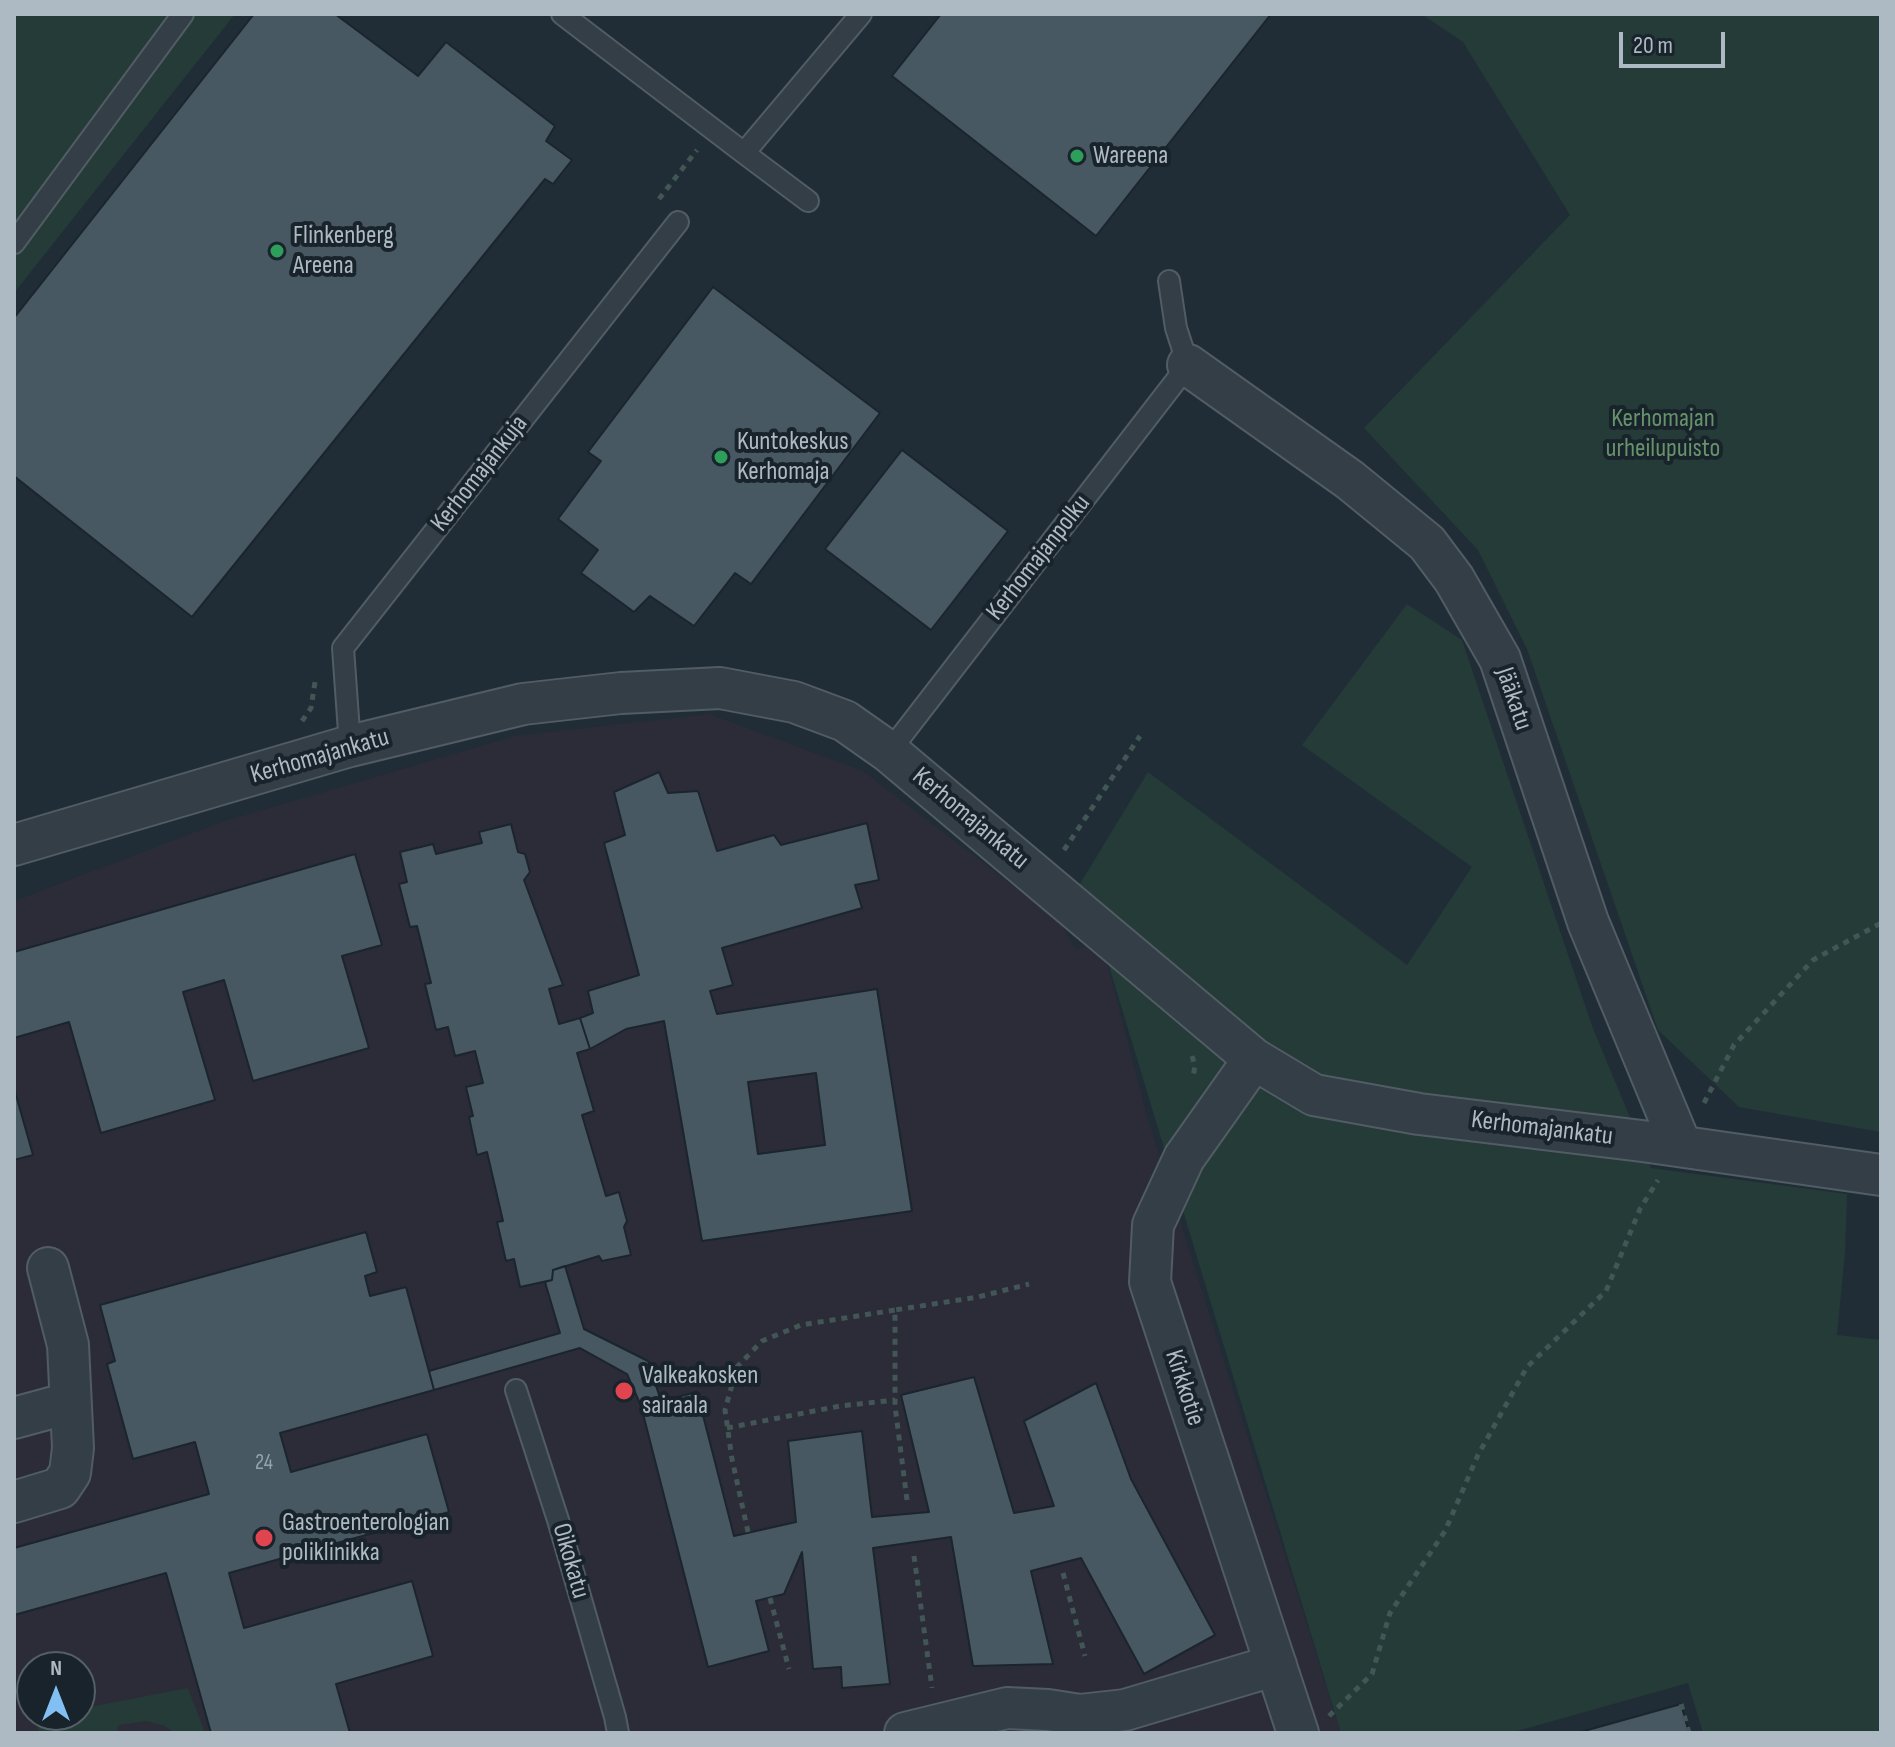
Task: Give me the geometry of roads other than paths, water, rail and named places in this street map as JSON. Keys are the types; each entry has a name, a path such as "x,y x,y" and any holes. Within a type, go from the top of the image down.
{"street":[{"name":"Jääkatu","path":"1188,365 1350,480 1427,543 1454,579 1500,659 1588,922 1681,1123"},
{"name":"Kerhomajankatu","path":"14,845 350,746 523,704 621,693 720,688 794,702 845,721 889,752 1254,1059 1314,1095 1419,1114 1681,1123 1881,1175"},
{"name":"Kirkkotie","path":"1254,1059 1184,1158 1153,1225 1150,1282 1276,1665 1310,1728"},
{"path":"14,1502 60,1488 70,1473 73,1448 68,1345 48,1268"},
{"path":"14,1418 69,1403"},
{"path":"921,1729 1007,1708 1080,1715 1125,1710 1276,1665"}],"lane":[{"path":"14,243 183,14"},
{"path":"562,14 808,201"},
{"path":"744,153 861,14"},
{"name":"Kerhomajankuja","path":"350,746 343,648 678,222"},
{"path":"1169,281 1176,328 1188,365"},
{"name":"Kerhomajanpolku","path":"889,752 1188,365"},
{"name":"Oikokatu","path":"516,1390 558,1520 618,1733"}],"place":[{"name":"Wareena","path":"1077,156"},
{"name":"Flinkenberg Areena","path":"277,251"},
{"name":"Kuntokeskus Kerhomaja","path":"721,457"},
{"name":"Valkeakosken sairaala","path":"624,1391"},
{"name":"Gastroenterologian poliklinikka","path":"264,1538"}],"park label":[{"name":"Kerhomajan urheilupuisto","path":"1663,434"}]}
